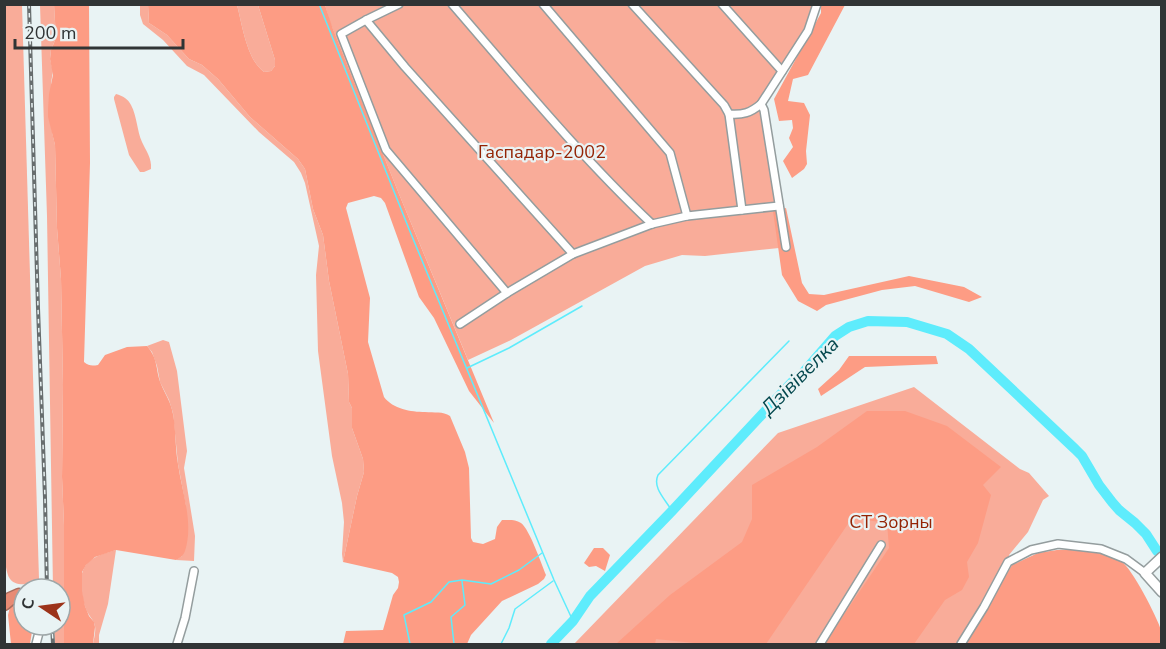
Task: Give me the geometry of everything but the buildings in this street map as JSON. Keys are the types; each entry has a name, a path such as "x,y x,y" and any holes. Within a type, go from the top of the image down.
{"street":[{"path":"399,4 341,34 386,150 507,293"},
{"path":"452,4 551,118 630,204 652,224"},
{"path":"543,4 670,153 687,216"},
{"path":"632,4 724,105 729,114 742,210"},
{"path":"722,4 782,71"},
{"path":"729,114 743,115 761,104 808,32 817,4"},
{"path":"366,20 405,67 573,254"},
{"path":"761,104 764,110 786,247"},
{"path":"460,324 573,254 652,224 687,216 779,206"},
{"path":"961,645 1008,562 1031,550 1058,544 1109,552 1126,559 1145,573 1161,592"},
{"path":"820,645 881,545"},
{"path":"1145,573 1161,557"},
{"path":"177,645 194,571"}],"green space":[{"path":"4,5 22,5 39,577 12,577 12,581 7,573 5,558"},
{"path":"40,5 54,5 56,38 50,59 53,71 51,83 52,132 55,145 61,279 64,577 53,577 47,216"},
{"path":"54,5 89,5 90,163 84,362 98,365 105,355 127,347 147,346 151,351 159,379 172,410 177,458 188,519 185,551 176,560 116,550 95,557 86,565 82,572 82,591 85,606 94,622 93,644 64,644 64,637 72,637 72,577 64,577 61,279 55,145 48,117 53,75 50,59 56,38"},
{"path":"140,5 148,5 149,23 167,35 189,59 202,65 218,79 250,117 298,159 305,169 313,209 323,235 329,281 348,374 352,428 363,459 364,472 343,562 342,503 332,456 318,351 316,275 319,246 305,183 294,162 259,132 204,75 187,66 163,40 143,24"},
{"path":"148,5 237,5 249,51 264,72 271,71 275,66 275,60 258,5 325,5 399,194 494,423 469,391 434,318 419,297 385,203 381,198 374,196 348,203 346,208 370,298 368,342 384,397 403,409 450,416 469,468 473,542 483,544 495,539 497,527 502,520 519,522 528,532 546,575 538,584 502,601 471,635 467,644 343,644 346,631 383,630 399,582 398,577 392,573 343,562 364,472 363,459 352,428 348,374 329,281 323,235 313,209 305,169 298,159 250,117 218,79 202,65 189,59 167,35 149,23"},
{"path":"237,5 258,5 275,60 275,66 271,71 264,72 253,59"},
{"name":"Гаспадар-2002","path":"325,5 819,5 810,29 762,111 776,203 779,248 705,256 682,255 645,266 511,340 468,360 399,194"},
{"path":"821,5 845,5 808,75 793,79 788,101 804,103 810,115 807,164 792,178 783,161 793,147 789,138 793,128 792,120 779,121 774,99 821,13"},
{"path":"116,94 127,99 133,109 140,138 151,161 151,169 144,172 140,172 129,155 114,99"},
{"path":"786,208 802,283 809,294 824,295 909,276 964,287 982,297 969,302 915,286 882,290 826,305 817,311 798,301 782,275 773,211"},
{"path":"163,340 169,342 177,371 187,451 184,468 195,536 194,561 176,560 182,556 186,507 178,464 173,413 160,382 152,352 147,346"},
{"path":"849,356 936,356 938,364 865,367 821,396 818,389 839,370"},
{"name":"СТ Зорны","path":"914,387 1020,469 1029,473 1049,496 1043,500 1028,532 1009,555 1012,565 964,644 574,644 778,433"},
{"name":"СТ Зорны","path":"867,411 905,411 947,426 1001,467 983,485 991,495 978,543 967,562 969,577 962,590 945,600 914,644 824,644 889,548 887,523 852,518 766,644 694,643 656,639 655,644 616,644 670,595 742,542 752,519 752,485 817,447"},
{"path":"594,548 603,548 610,555 605,571 596,566 589,567 584,563"},
{"path":"116,550 99,644 93,644 95,626 84,604 81,577 90,560"},
{"path":"1057,550 1106,554 1126,565 1155,615 1161,630 1161,644 964,644 1012,565 1038,553"},
{"path":"12,605 12,637 31,637 30,644 11,644 8,615"},
{"path":"55,637 64,637 64,644 55,644"}],"waterway":[{"path":"319,4 409,229 573,621"},
{"path":"467,368 509,348 582,306"},
{"name":"Дзівівелка","path":"551,644 573,621 590,596 802,374 835,336 849,327 868,321 907,322 947,334 969,349 1082,456 1112,502 1146,534 1157,551"},
{"path":"672,511 658,489 658,475 789,341"},
{"path":"410,644 404,615 431,602 449,582 462,580 491,584 519,570 542,553"},
{"path":"454,644 451,617 465,605 462,581"},
{"path":"501,644 515,609 553,581"}],"railway":[{"path":"29,4 47,577"},
{"path":"53,637 53,644"}]}
